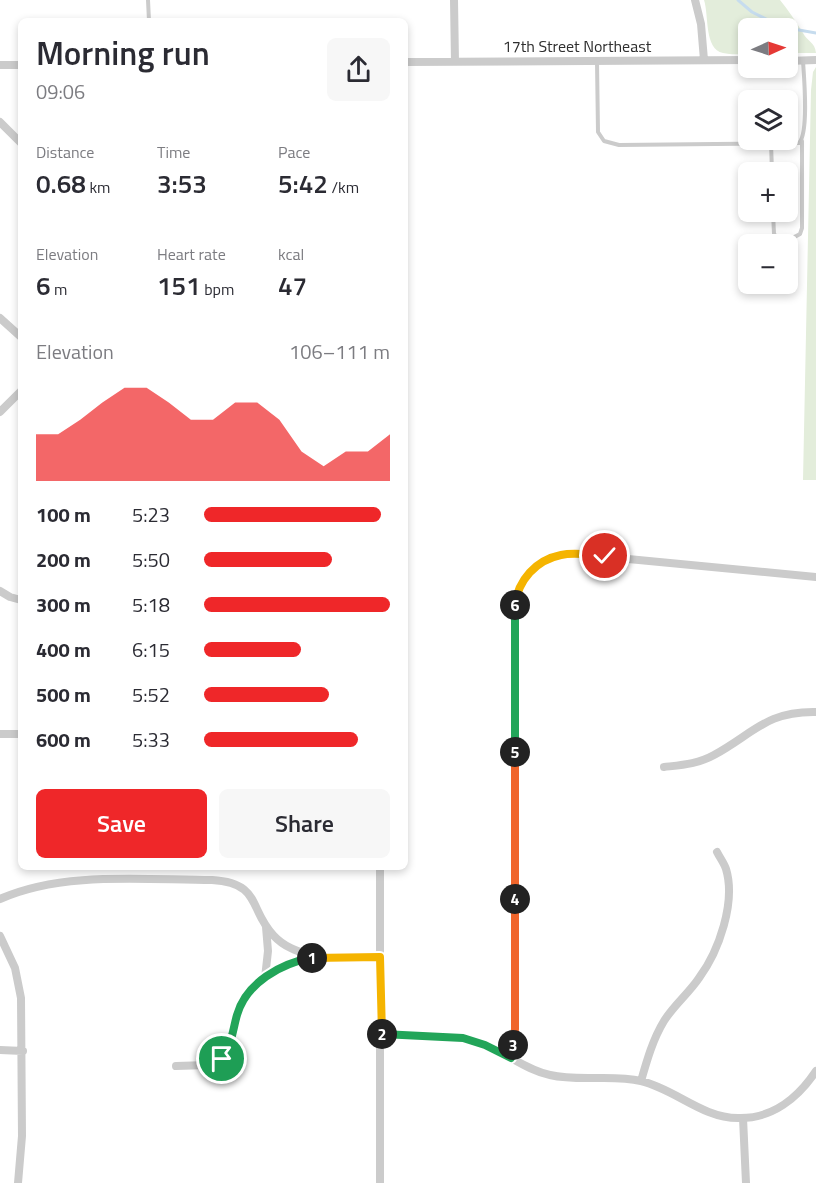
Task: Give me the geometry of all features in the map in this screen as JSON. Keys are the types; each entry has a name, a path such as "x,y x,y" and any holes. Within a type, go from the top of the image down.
{"street":[{"path":"454,0 455,62"},
{"path":"695,0 701,24 704,60"},
{"name":"17th Street Northeast","path":"408,62 738,60"},
{"path":"798,61 816,60"},
{"path":"0,65 18,65"},
{"path":"0,122 18,140"},
{"path":"0,318 18,334"},
{"path":"0,412 18,394"},
{"path":"511,1058 515,1029 514,624 516,602 521,584 541,563 568,554 816,578"},
{"path":"0,591 18,599"},
{"path":"664,767 687,765 714,755 749,731 775,719 799,712 816,712"},
{"path":"0,734 18,734"},
{"path":"640,1081 657,1035 672,1010 699,978 720,939 728,897 726,870 717,852"},
{"path":"380,870 380,1183"},
{"path":"0,898 30,886 60,881 219,880 234,884 248,893 275,937 287,946 315,957"},
{"path":"265,978 268,954 266,924"},
{"path":"0,936 18,978 21,999 22,1136 18,1183"},
{"path":"176,1066 208,1065 223,1058 240,1005 247,994 265,978 288,965 315,957 380,957"},
{"path":"381,1034 463,1038 485,1045 533,1070 562,1077 640,1081 660,1088 712,1114 743,1118 759,1116 785,1104 797,1095 816,1071"},
{"path":"0,1050 23,1051"},
{"path":"743,1118 746,1183"}],"lane":[{"path":"148,0 149,18"},
{"path":"597,61 598,132 604,141 619,145 738,144"},
{"path":"774,222 774,234 778,239 785,240 800,234 802,228 804,61"},
{"path":"798,143 802,140"}],"green space":[{"path":"704,0 780,0 793,18 738,18 738,54 726,54 717,50 713,45 708,31"},
{"path":"798,25 813,44 816,53 798,53"},
{"path":"816,67 816,480 803,480 811,90 813,72"}],"waterway":[{"path":"738,0 752,12 782,27 816,33"}],"route":[{"path":"222,1059 227,1052 238,1011 247,994 270,974 281,968 315,957 380,957 381,1034 463,1038 485,1045 511,1058 515,1029 514,624 516,602 525,578 535,567 547,560 568,554 605,556"}]}
